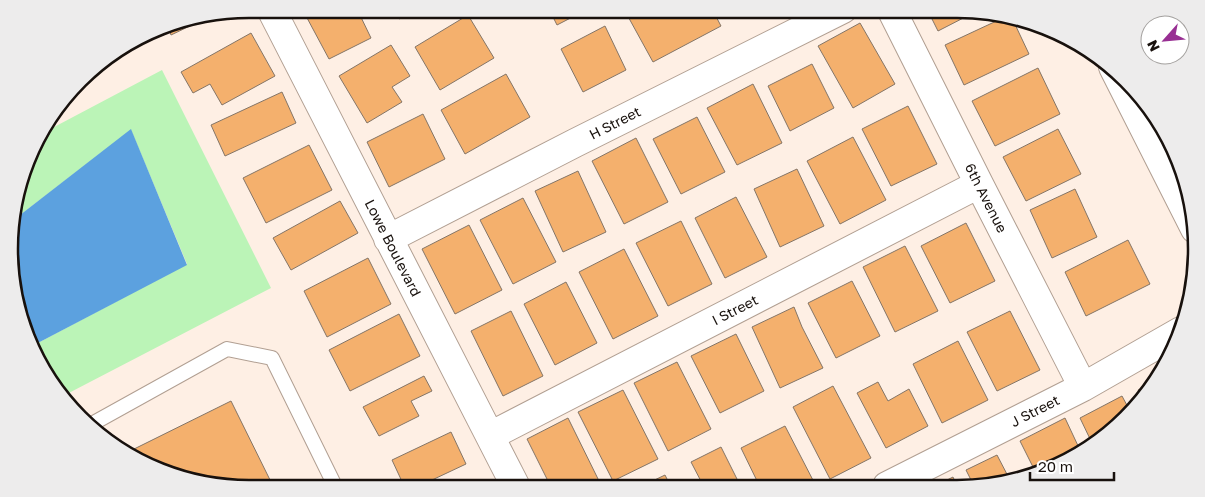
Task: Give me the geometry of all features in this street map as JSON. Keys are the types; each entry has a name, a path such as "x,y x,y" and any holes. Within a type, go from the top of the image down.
{"street":[{"name":"Lowe Boulevard","path":"276,18 512,480"},
{"name":"H Street","path":"388,239 825,18"},
{"name":"6th Avenue","path":"896,18 1083,387"},
{"path":"1125,90 1184,207"},
{"name":"I Street","path":"490,436 979,184"},
{"name":"J Street","path":"899,480 1083,387 1170,337"}],"lane":[{"path":"96,422 227,349 272,358 332,480"}],"green space":[{"path":"162,70 271,288 68,393 56,377 38,343 187,264 131,130 20,215 25,189 35,160 51,129"}],"water":[{"path":"131,129 187,265 38,343 25,308 19,279 20,215"}],"building":[{"path":"307,18 361,18 371,38 329,59"},
{"path":"463,18 470,18 494,58 440,90 415,47"},
{"path":"554,18 571,18 557,25"},
{"path":"629,18 717,18 721,26 653,62"},
{"path":"932,18 963,18 938,31"},
{"path":"997,21 1015,25 1029,54 964,85 945,45"},
{"path":"860,23 895,84 853,108 818,46"},
{"path":"194,24 171,35 170,32"},
{"path":"605,26 626,70 583,92 561,49"},
{"path":"251,33 275,76 222,105 210,84 193,93 181,72"},
{"path":"391,45 410,76 392,87 402,102 367,123 339,76"},
{"path":"812,64 834,108 790,131 768,86"},
{"path":"1038,68 1060,114 995,146 972,101"},
{"path":"506,74 530,117 465,154 441,110"},
{"path":"753,84 782,143 737,165 707,108"},
{"path":"282,92 296,123 225,156 211,125"},
{"path":"908,106 937,164 891,186 862,129"},
{"path":"423,114 445,159 389,187 367,142"},
{"path":"697,117 725,172 681,194 653,139"},
{"path":"1058,129 1081,174 1026,201 1003,157"},
{"path":"853,137 886,200 840,224 807,161"},
{"path":"636,138 668,202 624,224 592,161"},
{"path":"309,145 332,190 266,223 243,178"},
{"path":"797,169 824,226 780,247 754,189"},
{"path":"578,171 606,232 563,252 535,191"},
{"path":"1075,189 1097,237 1052,258 1030,210"},
{"path":"736,197 767,257 725,278 695,218"},
{"path":"523,198 556,262 513,284 480,220"},
{"path":"340,201 358,233 291,270 273,238"},
{"path":"681,221 712,284 668,306 636,243"},
{"path":"966,223 995,281 950,303 921,246"},
{"path":"469,225 502,290 455,314 422,249"},
{"path":"1128,240 1150,284 1086,316 1065,272"},
{"path":"905,246 938,311 895,332 863,267"},
{"path":"624,249 658,316 613,339 579,272"},
{"path":"368,258 391,304 327,337 304,291"},
{"path":"852,281 880,336 836,358 808,303"},
{"path":"566,282 597,343 555,365 524,304"},
{"path":"794,307 823,368 780,388 752,327"},
{"path":"511,311 543,376 503,396 471,331"},
{"path":"1010,311 1040,370 997,391 967,332"},
{"path":"399,314 420,356 350,391 329,350"},
{"path":"736,334 764,391 720,413 691,356"},
{"path":"958,341 988,400 942,423 913,364"},
{"path":"677,362 711,429 668,451 634,383"},
{"path":"424,376 432,391 411,401 419,416 379,436 363,407"},
{"path":"878,382 888,401 909,389 928,426 886,448 857,393"},
{"path":"833,386 871,458 830,479 793,407"},
{"path":"623,390 658,459 612,480 578,412"},
{"path":"1122,396 1127,405 1089,438 1080,418"},
{"path":"231,401 270,480 218,478 189,472 160,462 134,449"},
{"path":"568,418 599,480 548,480 527,439"},
{"path":"1065,418 1078,445 1059,456 1033,466 1020,441"},
{"path":"785,426 813,480 757,480 741,448"},
{"path":"451,432 466,464 432,480 401,480 392,460"},
{"path":"721,447 738,480 700,480 691,462"},
{"path":"997,455 1007,474 971,479 966,470"},
{"path":"665,475 668,480 655,480"}]}
